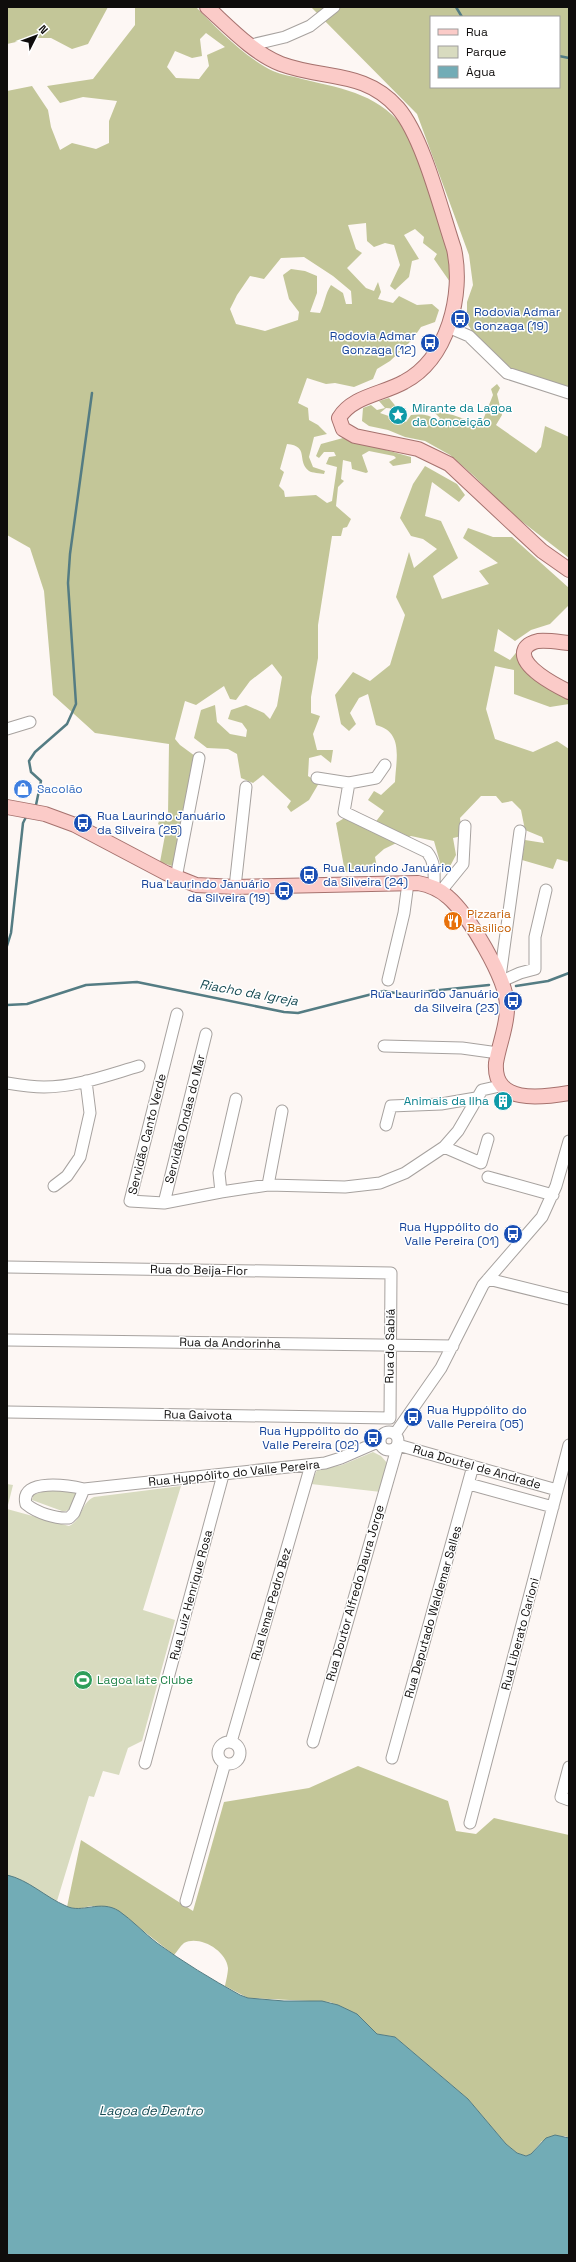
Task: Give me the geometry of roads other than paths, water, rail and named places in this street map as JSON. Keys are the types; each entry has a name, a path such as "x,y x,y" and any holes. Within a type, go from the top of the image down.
{"main road":[{"path":"207,7 251,45 280,64 294,69 344,77 372,86 399,109 419,146 458,266 457,283 448,327 438,351 429,364 404,382 348,407 339,418 343,429 355,436 418,449 449,464 542,551 569,570"},
{"path":"569,642 537,642 530,644 525,650 524,657 532,669 569,692"},
{"path":"7,807 44,814 75,825 176,878 196,884 235,887 408,883 437,889 457,906 501,979 507,998 507,1011 495,1070 500,1086 506,1091 524,1096 569,1093"}],"street":[{"path":"251,45 285,37 310,26 334,7"},
{"path":"448,327 469,336 507,373 569,393"},
{"path":"7,729 30,722"},
{"path":"176,878 199,758"},
{"path":"317,778 349,783 376,778 385,765"},
{"path":"349,783 344,812 427,852 435,867 437,889"},
{"path":"235,887 246,787"},
{"path":"437,889 463,864 465,826"},
{"path":"520,831 501,979 535,969 536,937 546,890"},
{"path":"388,980 404,913 408,883"},
{"name":"Servidão Canto Verde","path":"177,1014 130,1201 164,1203 268,1185 345,1188 380,1183 410,1170 444,1147 464,1123 476,1098"},
{"name":"Servidão Ondas do Mar","path":"164,1203 206,1034"},
{"path":"384,1046 462,1048 498,1053"},
{"path":"7,1083 43,1087 86,1081 139,1066"},
{"path":"54,1186 67,1176 80,1157 90,1113 86,1081"},
{"path":"386,1125 391,1106 441,1104 476,1098 482,1090 500,1086"},
{"path":"221,1192 219,1173 236,1099"},
{"path":"268,1185 282,1111"},
{"path":"444,1147 481,1163 488,1139"},
{"path":"394,1434 441,1368 478,1294 488,1279 533,1229 553,1195 569,1141"},
{"path":"488,1177 553,1195"},
{"name":"Rua do Beija-Flor","path":"7,1267 391,1273"},
{"name":"Rua do Sabiá","path":"390,1418 391,1273"},
{"path":"488,1279 569,1299"},
{"name":"Rua da Andorinha","path":"7,1340 453,1346"},
{"name":"Rua Gaivota","path":"7,1412 390,1418"},
{"path":"391,1432 394,1434 398,1441 398,1445 394,1449 388,1451 382,1447 380,1441 383,1434 391,1432"},
{"name":"Rua Hyppólito do Valle Pereira","path":"84,1489 74,1512 69,1518 60,1518 36,1510 26,1504 25,1501 29,1492 39,1487 60,1485 84,1489 311,1465 341,1458 380,1441"},
{"name":"Rua Doutel de Andrade","path":"398,1445 557,1490"},
{"name":"Rua Doutor Alfredo Daura Jorge","path":"313,1742 398,1445"},
{"name":"Rua Liberato Carioni","path":"470,1823 569,1445"},
{"name":"Rua Ismar Pedro Bez","path":"186,1902 225,1763 235,1762 240,1754 239,1748 231,1742 311,1465"},
{"name":"Rua Deputado Waldemar Salles","path":"392,1758 473,1466"},
{"name":"Rua Luiz Henrique Rosa","path":"145,1763 223,1475"},
{"path":"511,1495 515,1478"},
{"name":"Rua Doutel de Andrade","path":"469,1484 553,1507"},
{"path":"565,1798 569,1767"}],"water":[{"name":"Lagoa de Dentro","path":"7,1875 23,1881 58,1902 72,1908 105,1906 119,1911 167,1950 218,1983 240,1995 248,1998 284,2001 322,2001 338,2005 357,2014 377,2034 395,2037 468,2099 506,2144 517,2153 526,2156 531,2154 546,2138 555,2135 569,2138 569,2255 7,2255"}],"waterway":[{"path":"456,7 461,16"},
{"path":"560,56 569,58"},
{"path":"36,805 41,781 31,772 29,761 35,752 67,724 76,704 68,583 70,554 92,393"},
{"path":"7,946 11,933 23,823 26,817"},
{"name":"Riacho da Igreja","path":"516,986 548,981 569,973"},
{"name":"Riacho da Igreja","path":"7,1005 27,1004 86,985 137,982 284,1012 298,1013 384,991 401,994 489,985"}],"place":[{"name":"Rodovia Admar Gonzaga (19)","path":"460,319"},
{"name":"Rodovia Admar Gonzaga (12)","path":"430,343"},
{"name":"Mirante da Lagoa da Conceição","path":"398,415"},
{"name":"Sacolão","path":"23,789"},
{"name":"Rua Laurindo Januário da Silveira (25)","path":"83,823"},
{"name":"Rua Laurindo Januário da Silveira (24)","path":"309,875"},
{"name":"Rua Laurindo Januário da Silveira (19)","path":"284,891"},
{"name":"Pizzaria Basilico","path":"453,921"},
{"name":"Rua Laurindo Januário da Silveira (23)","path":"513,1001"},
{"name":"Animais da Ilha","path":"503,1101"},
{"name":"Rua Hyppólito do Valle Pereira (01)","path":"513,1234"},
{"name":"Rua Hyppólito do Valle Pereira (05)","path":"413,1417"},
{"name":"Rua Hyppólito do Valle Pereira (02)","path":"373,1438"},
{"name":"Lagoa Iate Clube","path":"83,1680"}]}
